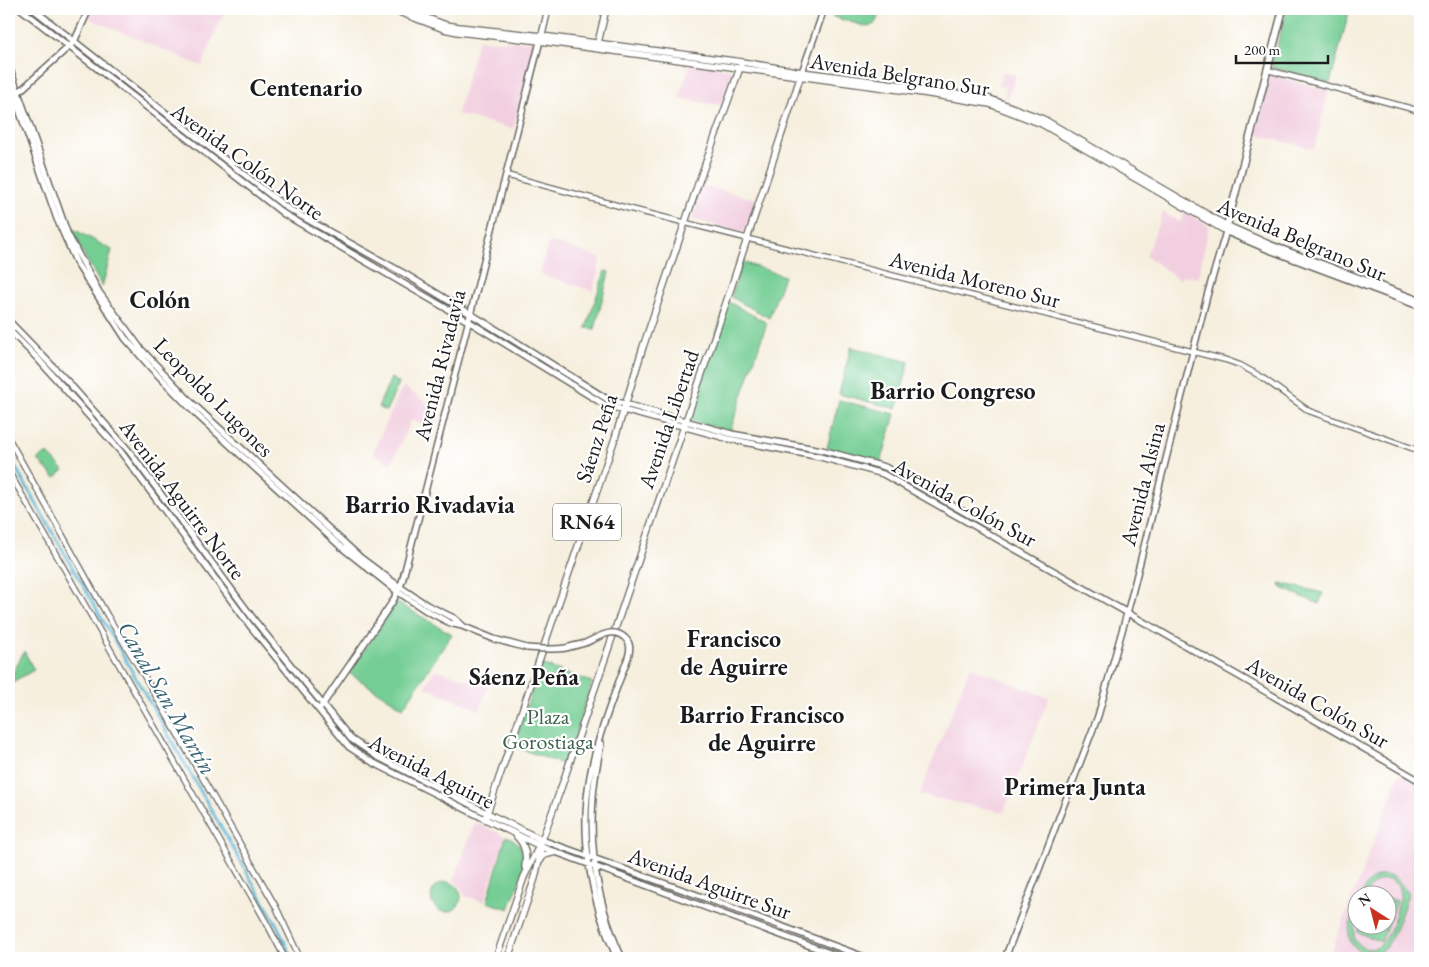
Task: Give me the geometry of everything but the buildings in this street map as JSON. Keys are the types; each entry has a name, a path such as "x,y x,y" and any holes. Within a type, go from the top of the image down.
{"highway":[{"name":"Avenida Alsina","path":"1227,228 1283,9"},
{"name":"Avenida Belgrano Sur","path":"1227,228 1420,301"},
{"name":"Avenida Belgrano Sur","path":"1227,228 1268,249 1420,306"}],"main road":[{"name":"Avenida Colón Norte","path":"21,9 284,214 468,321"},
{"name":"Avenida Colón Norte","path":"33,9 287,208 470,313"},
{"path":"9,101 74,42 89,9"},
{"path":"391,9 444,29 458,32 541,38"},
{"path":"403,9 446,25 541,38"},
{"name":"Avenida Rivadavia","path":"321,707 399,590 548,9"},
{"path":"597,47 606,9"},
{"name":"Avenida Libertad","path":"496,958 518,892 541,844 620,617 824,9"},
{"name":"Avenida Belgrano Sur","path":"541,38 801,74 924,88 984,98 1043,119 1227,228"},
{"name":"Sáenz Peña","path":"486,816 625,408 643,347 698,184 741,65"},
{"name":"Leopoldo Lugones","path":"9,66 16,94 68,234 99,292 141,349 191,402 342,541 399,590 454,618 462,626 494,639 527,648 566,648 609,633 625,638 629,644 629,656 607,718 590,776 586,812 587,856 592,865 606,918 622,958"},
{"name":"Leopoldo Lugones","path":"9,81 16,94"},
{"name":"Avenida Alsina","path":"1005,958 1098,716 1227,228"},
{"name":"Avenida Colón Sur","path":"470,313 607,399 625,408 683,427 747,443 820,457 883,474 1420,781"},
{"name":"Avenida Aguirre Norte","path":"9,320 68,382 129,451 250,615 321,707"},
{"name":"Avenida Colón Sur","path":"468,321 605,404 686,420 732,434 822,450 885,467 987,525"},
{"name":"Avenida Aguirre Norte","path":"9,330 38,359 121,452 251,627 321,707"},
{"name":"Avenida Aguirre","path":"321,707 356,744 486,816 541,844"},
{"name":"Leopoldo Lugones","path":"607,718 593,795 594,858 592,865 593,885 603,922 617,958"},
{"name":"Avenida Aguirre","path":"486,816 509,831 541,844"},
{"path":"509,831 519,839 524,848 526,861 524,877"},
{"path":"541,844 556,852 592,865"},
{"name":"Avenida Libertad","path":"508,958 538,865 541,844"},
{"name":"Avenida Aguirre Sur","path":"541,844 594,858 866,958"},
{"path":"538,865 544,855 556,852"},
{"name":"Avenida Aguirre Sur","path":"592,865 843,958"},
{"path":"518,892 525,891 529,895"}],"street":[{"path":"1414,9 1420,10"},
{"path":"1268,70 1420,111"},
{"name":"Avenida Moreno Sur","path":"506,175 686,224 1226,360 1246,368 1265,379 1309,411 1420,451"},
{"path":"9,439 107,615 149,684 276,907 300,958"},
{"path":"9,472 285,958"}],"shaded area":[{"path":"92,9 225,9 202,66 88,18"},
{"path":"478,40 536,42 513,129 457,114"},
{"path":"690,64 735,70 722,106 679,98"},
{"path":"1003,72 1016,75 1008,98 1003,97 1006,88 998,85"},
{"path":"1269,75 1329,90 1314,149 1254,134"},
{"path":"702,186 756,199 744,233 692,219"},
{"path":"1163,212 1180,222 1185,212 1209,226 1198,278 1182,275 1180,280 1146,256"},
{"path":"552,242 601,258 593,291 539,274 548,244"},
{"path":"404,387 438,410 439,414 435,429 431,431 412,419 391,464 373,452"},
{"path":"970,667 1049,698 1004,812 919,795"},
{"path":"435,669 488,686 480,710 425,687"},
{"path":"1400,773 1420,785 1420,958 1329,958 1346,914 1346,934 1396,934 1396,884 1357,884"},
{"path":"475,822 505,836 484,902 465,896 454,880"}],"green space":[{"path":"829,9 881,9 875,24 868,27 833,17"},
{"path":"1287,9 1350,9 1330,83 1271,67"},
{"path":"68,226 112,250 102,287"},
{"path":"742,262 784,276 769,318 731,297"},
{"path":"605,271 609,272 595,329 586,328"},
{"path":"727,301 767,323 730,431 687,420"},
{"path":"851,347 909,362 897,409 839,394"},
{"path":"391,378 399,383 386,411 378,407"},
{"path":"839,400 895,414 881,463 827,448"},
{"path":"47,453 64,470 55,478 38,460"},
{"path":"1280,583 1323,593 1319,604 1282,588"},
{"path":"396,602 452,634 403,708 349,673"},
{"path":"24,651 34,670 9,684 9,682"},
{"name":"Plaza Gorostiaga","path":"541,664 592,682 565,765 513,746"},
{"path":"506,836 516,841 521,849 523,858 520,880 509,909 487,902"},
{"path":"1383,875 1393,877 1409,892 1396,928 1396,913 1400,900 1400,892 1396,884 1388,880 1368,884 1375,877"},
{"path":"446,882 456,887 461,897 456,907 446,912 436,907 431,897 436,887"},
{"path":"1349,934 1354,934 1354,938 1358,944 1367,949 1376,948 1388,934 1393,934 1384,949 1373,954 1367,954 1353,945"},
{"path":"1362,934 1384,934 1381,942"}],"waterway":[{"path":"9,324 15,331"},
{"path":"49,366 129,456 258,631 319,705"},
{"name":"Canal San Martín","path":"9,456 277,925 292,958"},
{"path":"322,708 351,744 365,754 481,814"},
{"path":"494,820 506,826"},
{"path":"563,852 584,859"},
{"path":"597,864 856,958"}],"district":[{"name":"Centenario","path":"306,88"},
{"name":"Colón","path":"160,300"},
{"name":"Barrio Congreso","path":"953,391"},
{"name":"Barrio Rivadavia","path":"430,505"},
{"name":"Francisco de Aguirre","path":"734,653"},
{"name":"Sáenz Peña","path":"524,677"},
{"name":"Barrio Francisco de Aguirre","path":"762,729"},
{"name":"Primera Junta","path":"1075,787"}]}
